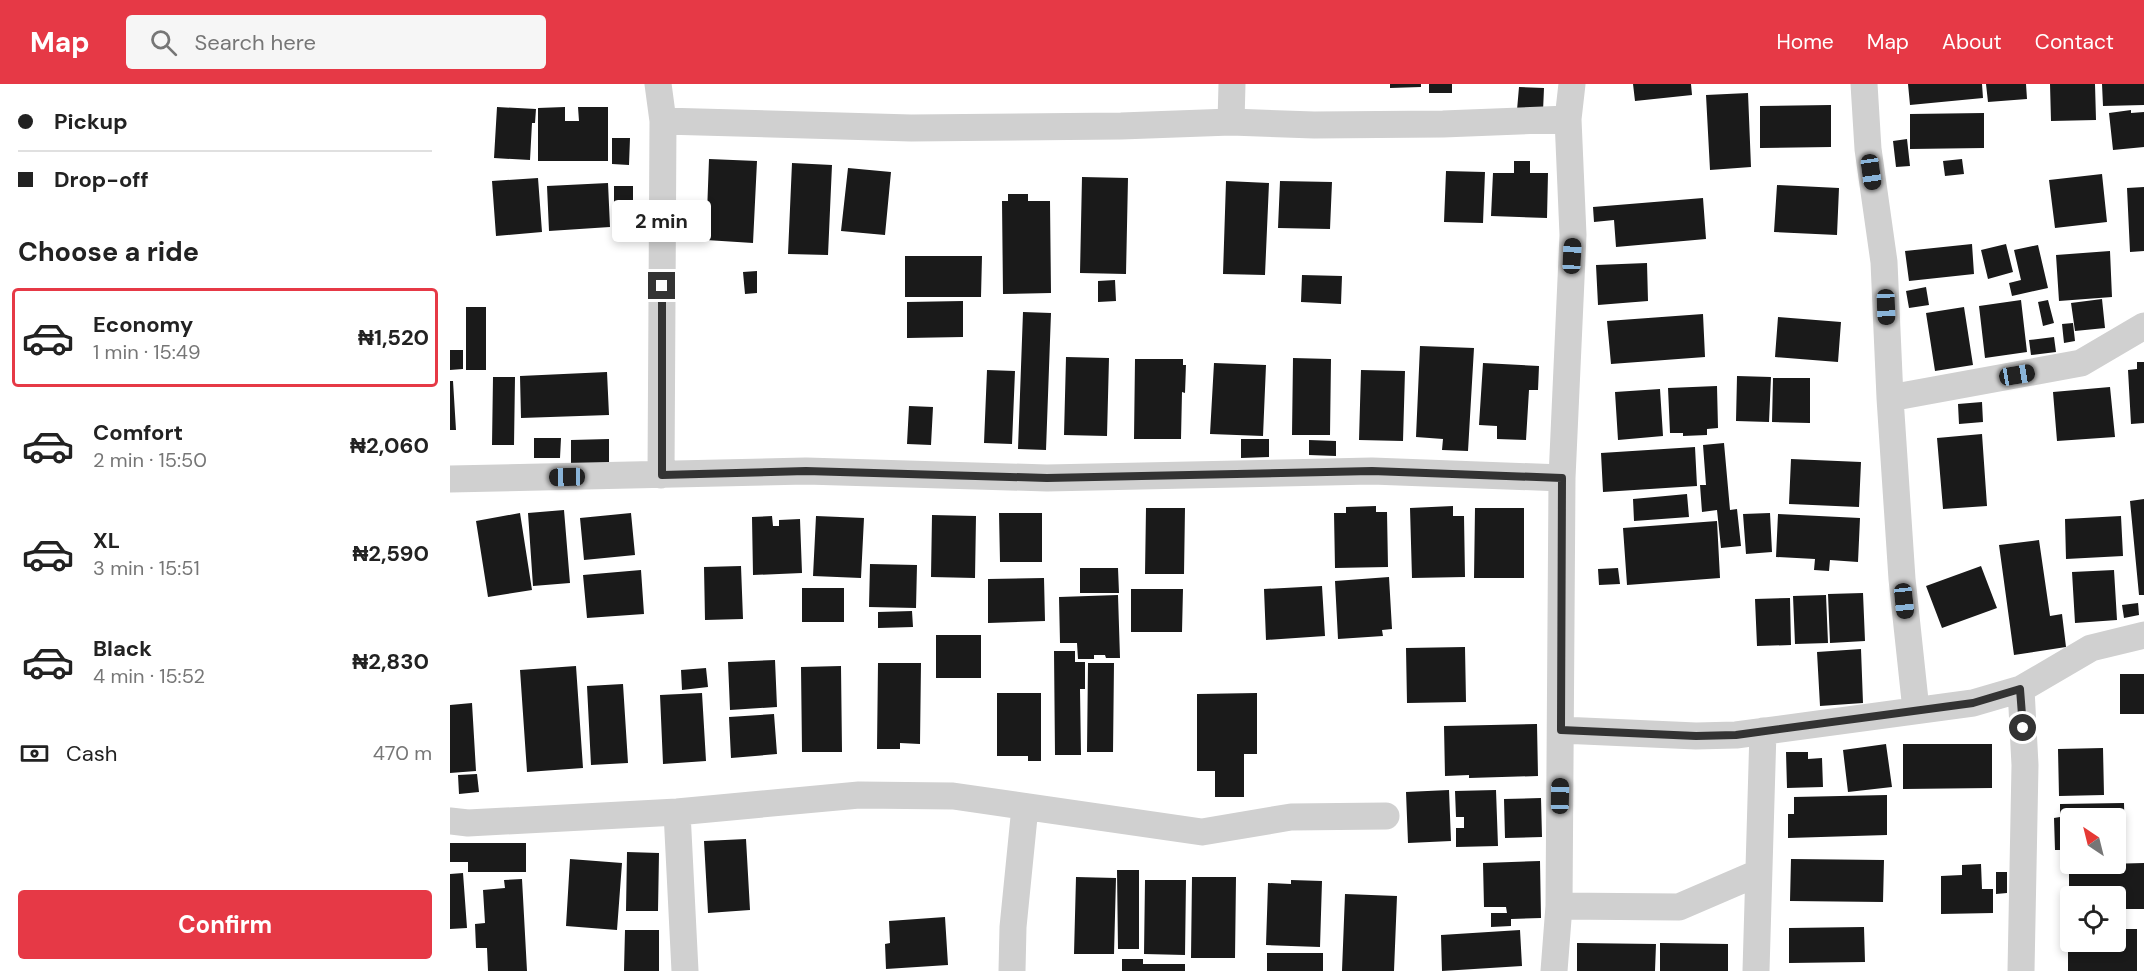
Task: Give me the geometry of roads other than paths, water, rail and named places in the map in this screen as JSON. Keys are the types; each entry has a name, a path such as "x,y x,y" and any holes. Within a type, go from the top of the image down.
{"street":[{"path":"658,84 663,121 662,475"},
{"path":"1231,122 1232,84"},
{"path":"1554,971 1559,906 1562,478 1573,236 1568,119 1572,84"},
{"path":"1864,84 1868,149 1884,261 1902,579 1916,710"},
{"path":"663,121 911,128 1121,126 1231,122 1314,125 1568,119"},
{"path":"1890,398 2081,363 2144,326"},
{"path":"450,479 806,471 1047,478 1372,471 1562,478"},
{"path":"1561,730 1696,736 1736,735 1973,703 2020,689 2091,648 2144,634"},
{"path":"2020,689 2025,765 2021,971"},
{"path":"1756,971 1763,731"},
{"path":"450,821 468,823 677,813 860,795 953,796 1202,832 1291,817 1386,816"},
{"path":"1012,971 1013,927 1025,807"},
{"path":"677,813 685,971"},
{"path":"1559,906 1679,907 1758,873"}]}
